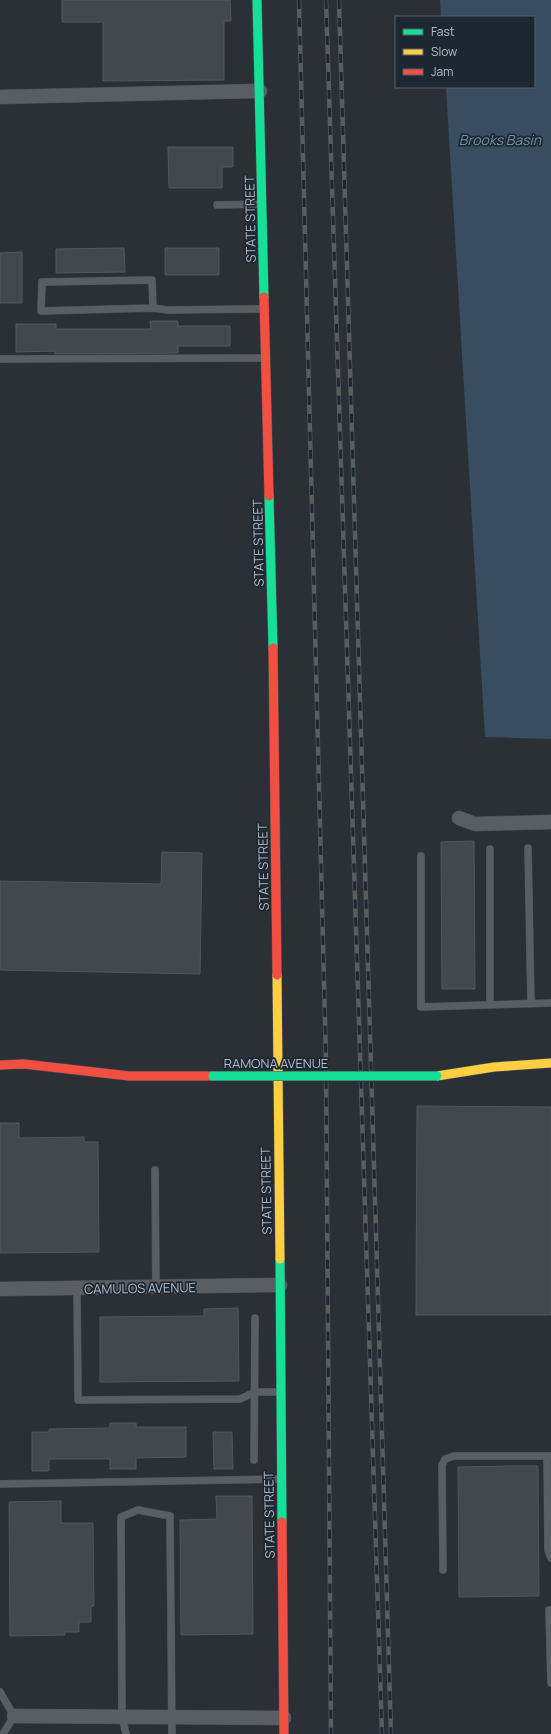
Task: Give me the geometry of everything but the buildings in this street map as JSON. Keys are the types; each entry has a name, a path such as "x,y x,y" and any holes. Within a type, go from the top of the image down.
{"street":[{"name":"STATE STREET","path":"258,0 274,677 284,1734"},
{"path":"0,97 260,91"},
{"path":"459,818 475,824 551,822"},
{"name":"RAMONA AVENUE","path":"0,1065 24,1064 129,1076 437,1076 494,1068 551,1063"},
{"name":"CAMULOS AVENUE","path":"0,1289 156,1288 280,1285"},
{"path":"14,1716 284,1718"}],"lane":[{"path":"217,206 262,204"},
{"path":"153,308 152,280 42,282 41,311 153,308 167,310 265,309"},
{"path":"0,359 266,358"},
{"path":"528,848 531,1004"},
{"path":"490,850 490,1005"},
{"path":"421,856 421,1007 551,1003"},
{"path":"155,1170 156,1288"},
{"path":"77,1288 78,1400 240,1399 254,1392 281,1392"},
{"path":"254,1460 255,1318"},
{"path":"443,1570 442,1465 444,1459 454,1456 549,1456 548,1550 551,1558"},
{"path":"0,1484 281,1479"},
{"path":"126,1734 122,1717 121,1517 138,1510 170,1516 172,1734"},
{"path":"551,1610 549,1610 551,1682"},
{"path":"0,1692 14,1716 3,1734"}],"water":[{"name":"Brooks Basin","path":"440,0 551,0 551,739 485,737 446,88 535,88 535,16 441,16"}],"railway":[{"path":"299,0 326,1061 331,1734"},
{"path":"326,0 382,1734"},
{"path":"339,0 391,1734"}],"traffic: fast":[{"path":"257,0 264,297"},
{"path":"269,496 273,648"},
{"path":"213,1076 437,1076"},
{"path":"280,1259 282,1522"}],"traffic: slow":[{"path":"277,975 280,1259"},
{"path":"437,1076 494,1067 551,1063"}],"traffic: jam":[{"path":"264,297 269,496"},
{"path":"273,648 277,975"},
{"path":"0,1065 24,1064 129,1076 213,1076"},
{"path":"282,1522 284,1734"}]}
